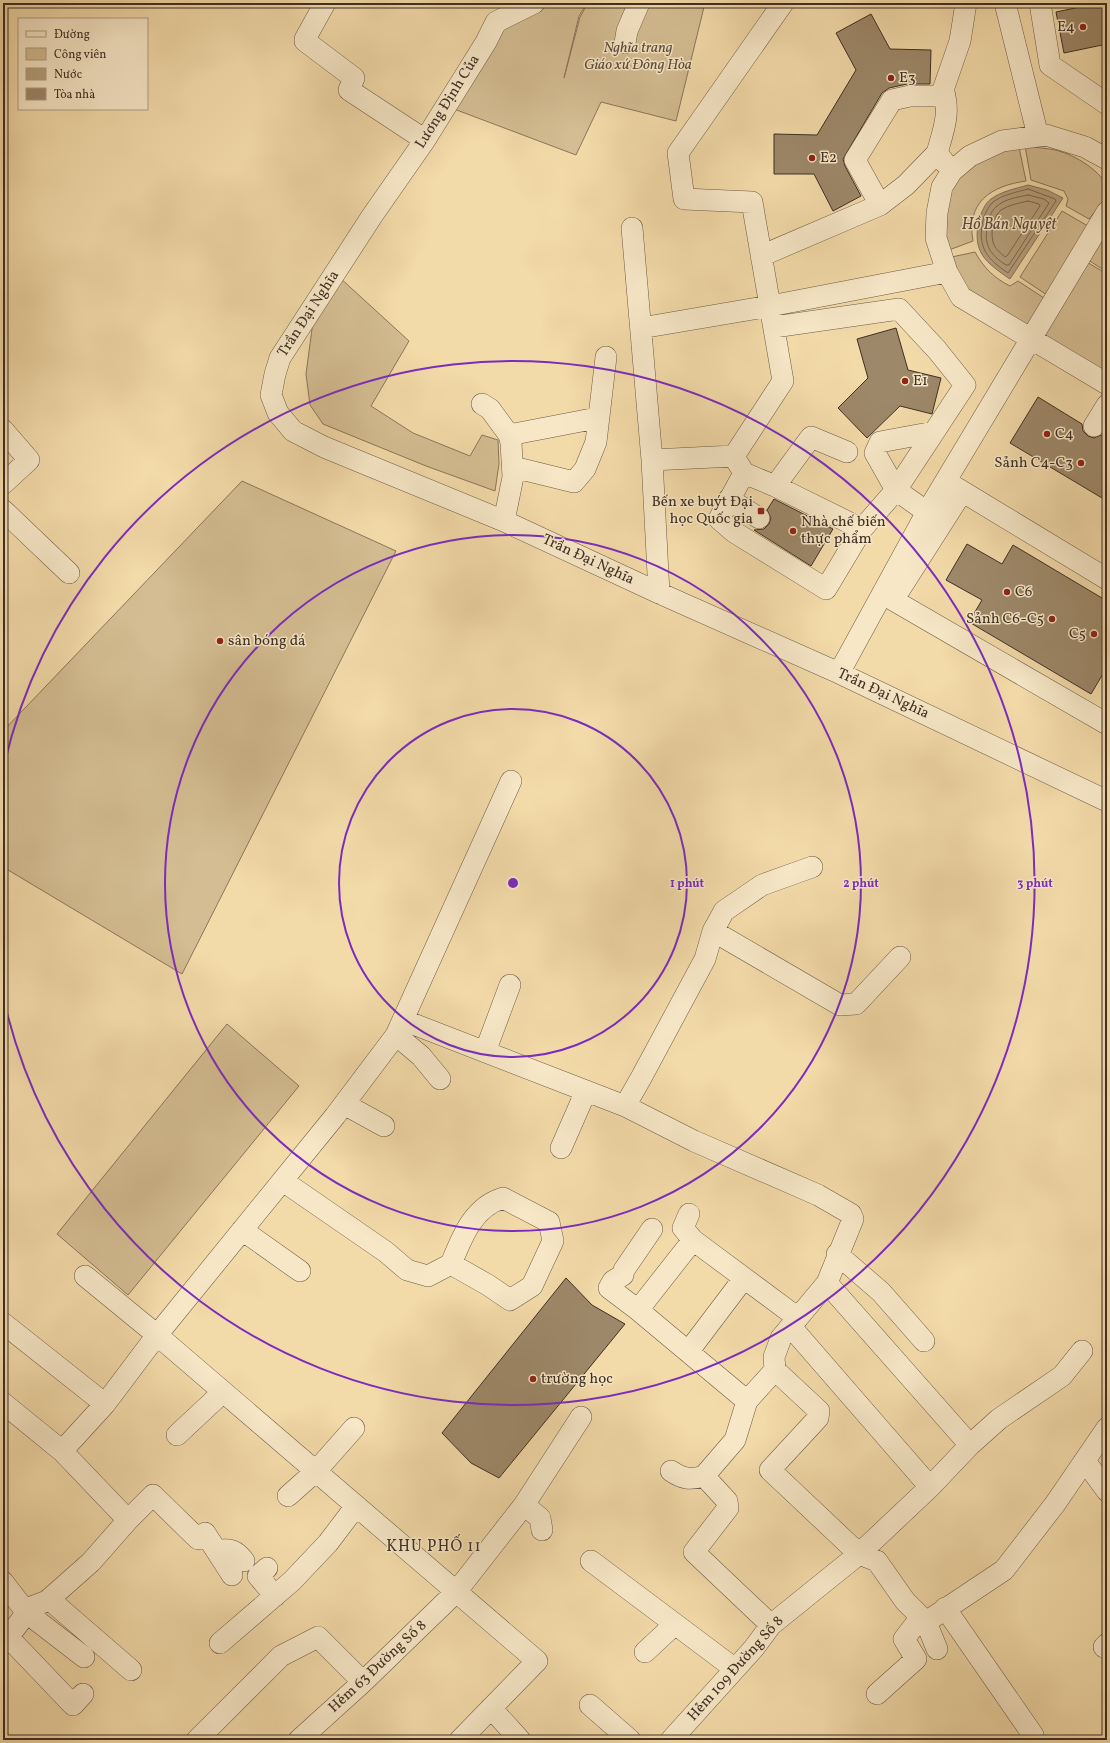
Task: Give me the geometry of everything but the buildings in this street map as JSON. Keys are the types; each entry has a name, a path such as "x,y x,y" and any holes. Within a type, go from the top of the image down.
{"street":[{"path":"325,3 305,39 305,42 354,78 349,88 352,92 425,140"},
{"name":"Lương Định Của","path":"372,216 425,140 486,42 496,22 534,3"},
{"path":"625,43 627,31 639,3"},
{"path":"774,327 899,309 937,350 965,386 896,490 862,529 826,589 734,532 719,519 729,499 739,465 783,381 752,202 684,199 678,153 783,3"},
{"path":"762,256 880,204 906,185 937,153 947,120 943,90 960,41 966,3"},
{"path":"1005,3 1038,136"},
{"path":"1040,3 1050,65 1107,104"},
{"path":"880,204 855,160 892,100 910,96 945,96"},
{"path":"1107,159 1085,147 1046,135 1002,141 970,156 952,172 942,187 937,212 936,238 947,272 961,297 1031,337 1107,384"},
{"path":"937,153 952,172"},
{"path":"1107,212 1031,337 954,487 893,600 1107,724"},
{"name":"Trần Đại Nghĩa","path":"372,216 280,358 271,395 278,413 293,431 324,447 504,521 659,594 840,673 1107,801"},
{"path":"632,228 642,328 652,460 659,594"},
{"path":"642,328 770,306 947,272"},
{"path":"513,467 574,482 585,469 596,442 597,418 606,357"},
{"path":"482,404 490,409 509,435 513,467 504,521"},
{"path":"1094,426 1107,405"},
{"path":"509,435 597,418"},
{"path":"3,430 28,460 3,484"},
{"path":"927,512 896,490 875,452 880,442 934,432"},
{"path":"775,486 812,437 847,452"},
{"path":"652,460 739,465 775,486 862,529"},
{"path":"840,673 927,512 954,487"},
{"path":"954,487 1105,575"},
{"path":"729,499 759,518"},
{"path":"3,510 69,573"},
{"path":"62,1451 105,1404 157,1335 344,1104 400,1028 511,781"},
{"path":"625,1106 705,959 712,931 724,911 762,884 812,867"},
{"path":"712,931 840,1005 856,1004 900,957"},
{"path":"485,1052 510,985"},
{"path":"400,1028 485,1052 625,1106 694,1141 818,1195 851,1214 853,1219 837,1254 827,1283 781,1338 774,1357 775,1370 819,1410 818,1418 770,1470 859,1554 877,1561 905,1601 923,1619 937,1649"},
{"path":"400,1028 440,1079"},
{"path":"561,1148 586,1091"},
{"path":"344,1104 384,1126"},
{"path":"283,1181 386,1252 407,1270 428,1276 451,1264 468,1228 476,1215 484,1206 495,1200 503,1198 549,1222 553,1241 532,1286 510,1300 488,1285 451,1264"},
{"path":"689,1214 683,1228 693,1240 744,1278 795,1323 930,1487"},
{"path":"242,1230 300,1271"},
{"path":"648,1234 624,1270 623,1275 613,1281 609,1288 638,1310 747,1401"},
{"path":"638,1310 693,1240"},
{"path":"837,1254 881,1292 924,1341"},
{"path":"85,1276 224,1392 537,1661 460,1740"},
{"path":"688,1352 744,1278"},
{"path":"827,1283 970,1445"},
{"path":"3,1323 105,1404"},
{"name":"Hẻm 109 Đường Số 8","path":"671,1740 771,1625 859,1554 930,1487 970,1445 999,1419 1062,1376 1082,1351"},
{"path":"671,1471 682,1478 692,1479 704,1476 735,1440 747,1401 775,1370"},
{"path":"177,1435 224,1392"},
{"path":"3,1403 62,1451 128,1520"},
{"name":"Hẻm 63 Đường Số 8","path":"300,1740 364,1682 456,1592 524,1505 581,1417"},
{"path":"288,1496 316,1471 354,1428"},
{"path":"877,1694 916,1659 904,1639 923,1619 945,1608 1004,1570 1055,1504 1107,1428"},
{"path":"1085,1461 1107,1491"},
{"path":"704,1476 727,1501 728,1508 694,1552 771,1625"},
{"path":"83,1694 73,1705 6,1641 31,1607 49,1600 91,1562 128,1520 153,1496 198,1539 205,1533 217,1551 238,1568"},
{"path":"524,1505 540,1518 542,1530"},
{"path":"220,1643 275,1596 328,1543 356,1506"},
{"path":"591,1561 735,1668"},
{"path":"267,1568 258,1576 275,1596"},
{"path":"3,1582 27,1613 84,1657"},
{"path":"49,1600 131,1670"},
{"path":"945,1608 1033,1735"},
{"path":"645,1652 675,1624"},
{"path":"197,1740 281,1656 318,1637 364,1682"},
{"path":"590,1705 630,1740"},
{"path":"491,1708 520,1740"}],"green space":[{"name":"Nghĩa trang Giáo xứ Đông Hòa","path":"540,3 587,3 579,16 564,78 580,17 588,3 705,3 676,121 601,102 576,155 446,106 499,23"},
{"path":"1025,146 1068,154 1083,162 1098,174 1107,187 1107,193 1102,203 1089,219 1066,206 1068,199 1064,191 1031,180"},
{"path":"1019,147 1026,181 1013,183 1002,187 984,198 977,206 973,216 973,241 941,253 941,200 955,182 972,166 991,154"},
{"path":"1062,211 1088,226 1047,295 1020,277"},
{"path":"1107,213 1107,272 1082,256"},
{"path":"975,252 986,268 999,280 1010,286 1018,281 1044,298 1025,329 960,291 947,258"},
{"path":"1080,258 1107,274 1107,384 1031,337"},
{"path":"339,277 409,341 371,406 413,433 470,456 482,435 498,440 499,464 495,491 426,466 323,424 310,405 306,374 314,314"},
{"name":"sân bóng đá","path":"242,481 396,551 182,974 3,867 3,731"},
{"path":"227,1024 299,1086 128,1295 57,1234"}],"water":[{"name":"Hồ Bán Nguyệt","path":"1028,185 1047,190 1063,198 1010,279 987,261 982,255 977,240 979,220 985,206 995,196"}],"place":[{"name":"E4","path":"1083,27"},
{"name":"E3","path":"891,78"},
{"name":"E2","path":"812,158"},
{"name":"E1","path":"905,381"},
{"name":"C4","path":"1047,434"},
{"name":"Sảnh C4-C3","path":"1081,463"},
{"name":"Bến xe buýt Đại học Quốc gia","path":"761,511"},
{"name":"Nhà chế biến thực phẩm","path":"793,531"},
{"name":"C6","path":"1007,592"},
{"name":"Sảnh C6-C5","path":"1052,619"},
{"name":"C5","path":"1094,634"},
{"name":"sân bóng đá","path":"220,641"},
{"name":"trường học","path":"533,1379"}],"district":[{"name":"KHU PHỐ 11","path":"434,1547"}]}
